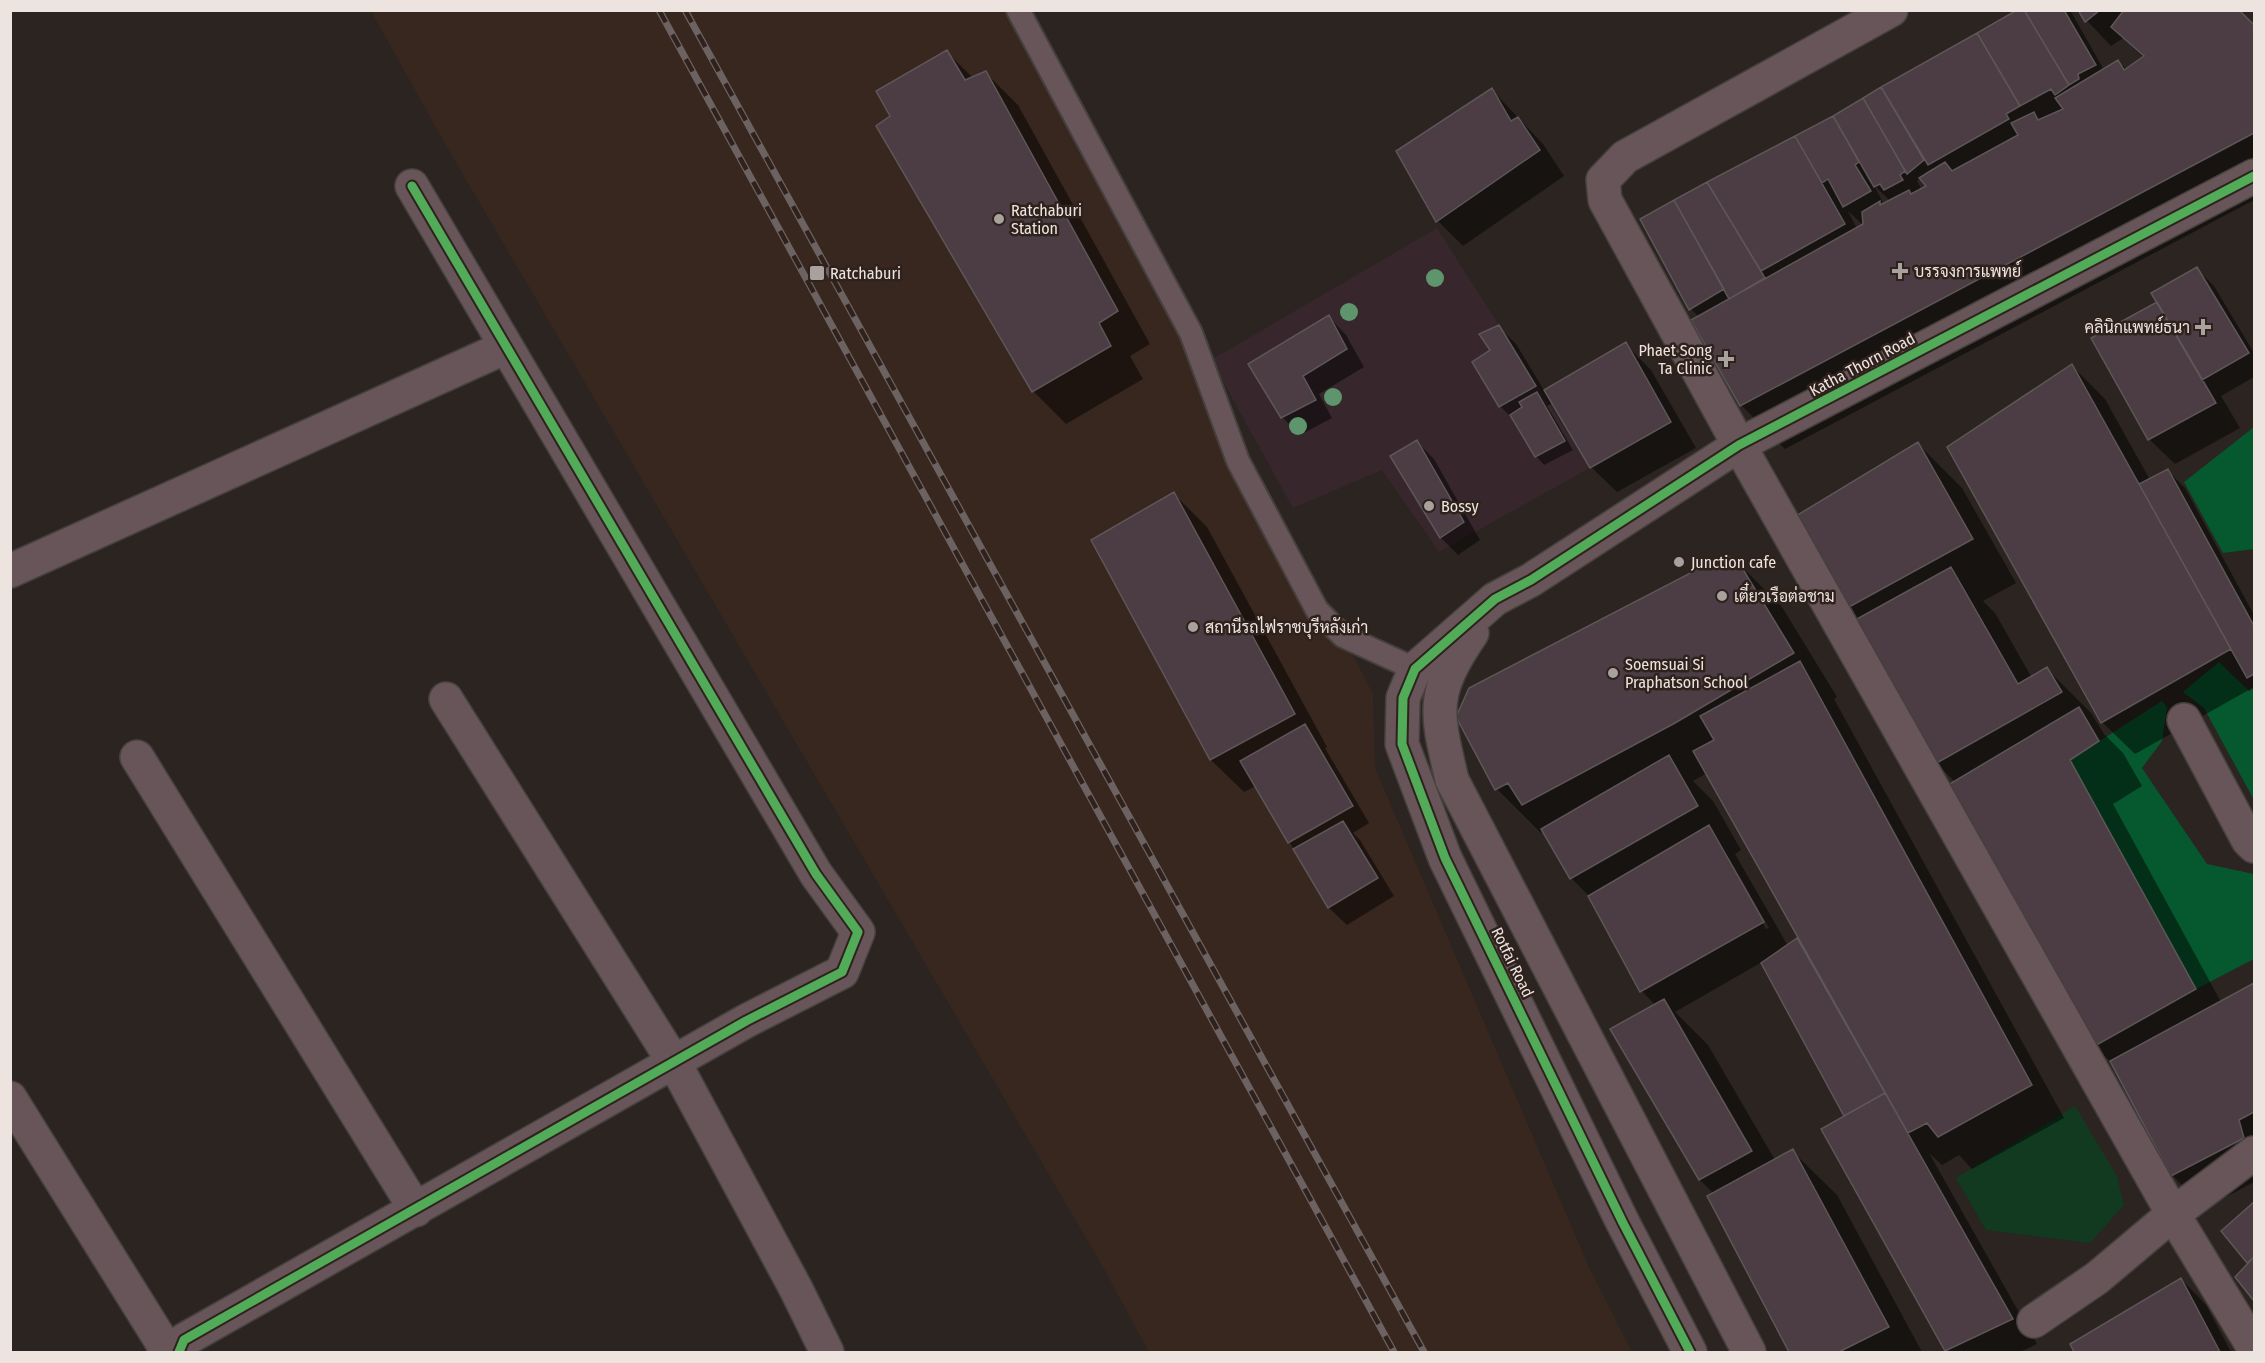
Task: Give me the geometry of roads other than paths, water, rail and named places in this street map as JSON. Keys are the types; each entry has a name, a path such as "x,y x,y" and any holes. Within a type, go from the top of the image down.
{"street":[{"path":"1891,10 1625,157 1603,180 1605,200 1739,445 2173,1214 2254,1348"},
{"name":"Katha Thorn Road","path":"1495,599 1531,580 1739,445 2254,176"},
{"path":"178,1353 184,1340 675,1064 746,1021 842,972 858,932 816,874 412,186"},
{"path":"10,572 506,347"},
{"name":"Rotfai Road","path":"1495,599 1415,669 1403,698 1402,744 1445,858 1623,1224 1690,1353"},
{"name":"Rotfai Road","path":"1495,599 1451,665 1440,695 1439,725 1452,780 1749,1353"},
{"path":"446,699 675,1064 796,1289 826,1353"},
{"path":"2184,720 2248,840 2254,846"},
{"path":"137,757 416,1209"},
{"path":"10,1098 168,1353"},
{"path":"2034,1321 2097,1278 2173,1214 2254,1153"}],"lane":[{"path":"1018,10 1191,333 1238,461 1317,610 1343,636 1415,669"}],"railway":[{"path":"659,10 1394,1352"},
{"path":"685,10 1424,1352"}],"place":[{"name":"Ratchaburi Station","path":"999,219"},
{"name":"บรรจงการแพทย์","path":"1900,271"},
{"name":"Ratchaburi","path":"817,273"},
{"name":"คลินิกแพทย์ธนา","path":"2203,327"},
{"name":"Phaet Song Ta Clinic","path":"1726,359"},
{"name":"Bossy","path":"1429,506"},
{"name":"Junction cafe","path":"1679,562"},
{"name":"เตี๋ยวเรือต่อชาม","path":"1722,596"},
{"name":"สถานีรถไฟราชบุรีหลังเก่า","path":"1193,627"},
{"name":"Soemsuai Si Praphatson School","path":"1613,673"}]}
